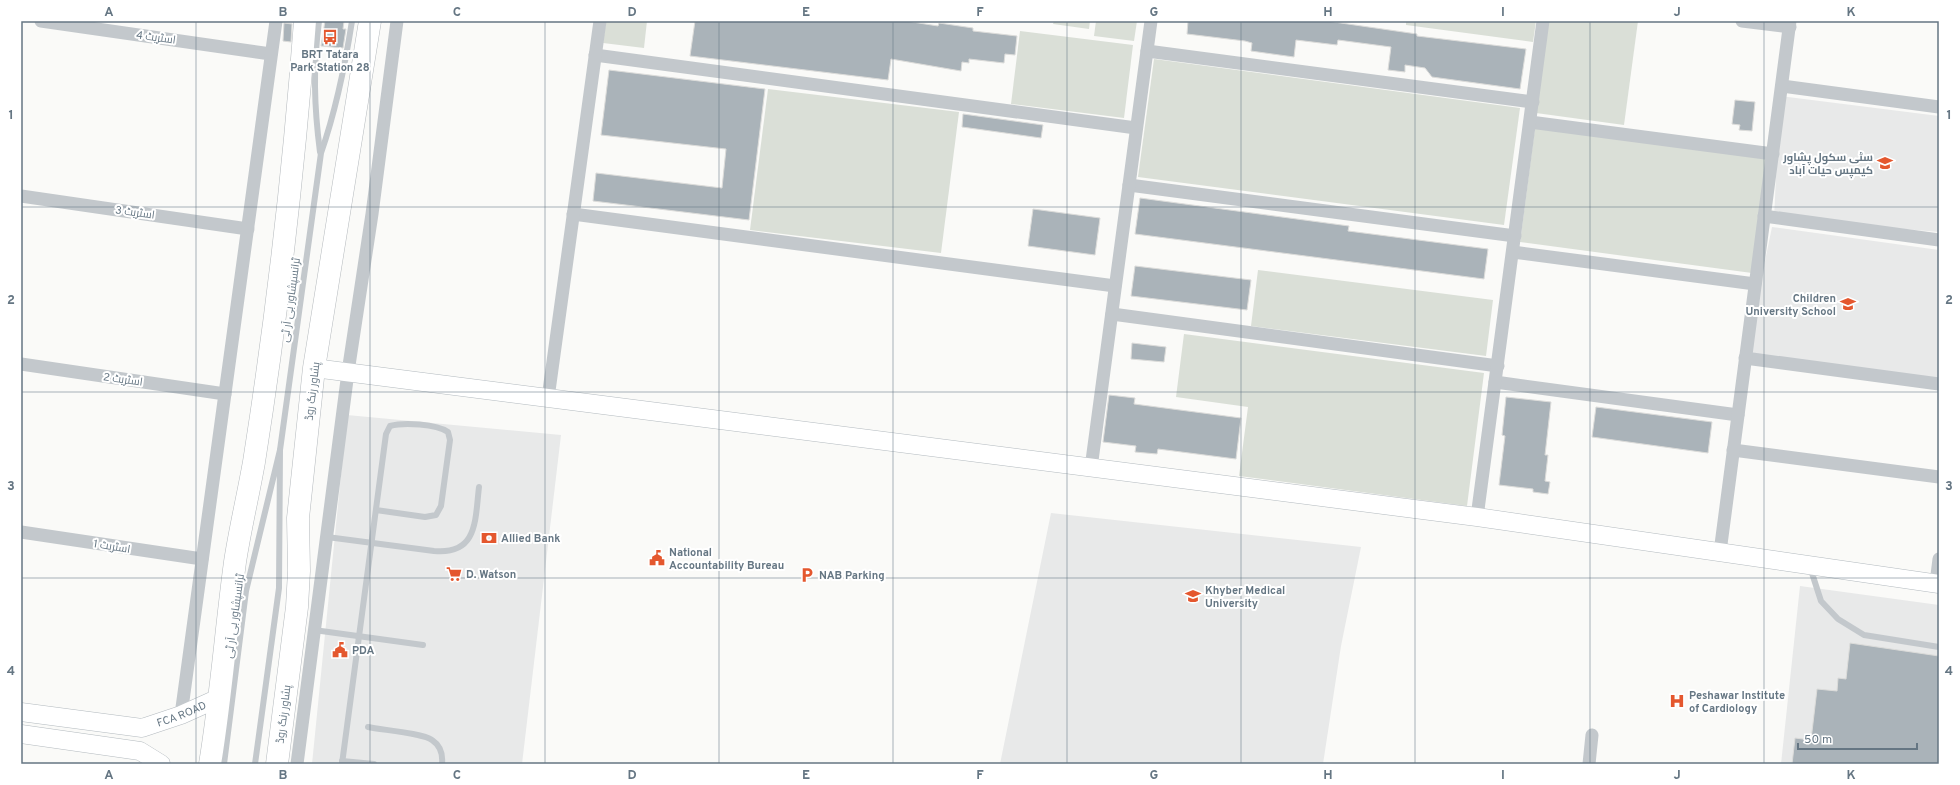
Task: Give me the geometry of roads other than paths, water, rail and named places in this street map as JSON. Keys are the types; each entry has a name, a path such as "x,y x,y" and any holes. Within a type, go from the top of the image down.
{"highway":[{"path":"210,764 221,697 236,561 254,462 279,284 295,148 306,21"},
{"name":"پشاور رنگ روڈ","path":"277,764 297,607 299,571 298,518 314,368 370,21"}],"street":[{"name":"اسٹریٹ 4","path":"41,21 271,54"},
{"path":"181,715 276,21"},
{"path":"297,764 348,372 372,214 397,21"},
{"path":"548,398 600,21"},
{"path":"1091,468 1151,21"},
{"path":"1477,517 1544,21"},
{"path":"1720,552 1790,24 1742,21"},
{"path":"1146,51 1533,102"},
{"path":"595,55 1136,128"},
{"path":"1782,86 1939,107"},
{"path":"1530,122 1773,154"},
{"path":"1129,185 1515,236"},
{"name":"اسٹریٹ 3","path":"21,196 248,229"},
{"path":"573,214 1115,286"},
{"path":"1764,216 1939,240"},
{"path":"1513,252 1755,284"},
{"path":"1112,314 1498,366"},
{"path":"1745,358 1939,384"},
{"name":"اسٹریٹ 2","path":"21,364 225,394"},
{"path":"314,368 1477,517 1937,583 1939,559"},
{"path":"1495,382 1738,415"},
{"path":"1733,450 1939,477"},
{"name":"اسٹریٹ 1","path":"21,532 202,560"},
{"name":"FCA ROAD","path":"21,712 142,728 181,715 221,697"},
{"path":"21,734 140,751 161,764"},
{"path":"1589,764 1592,735"}],"lane":[{"name":"ٹرانسپشاور بی آر ٹی","path":"319,21 314,56 316,119 321,153"},
{"name":"ٹرانسپشاور بی آر ٹی","path":"224,764 246,591 280,450 321,153 332,123 346,64 352,21"},
{"path":"374,764 342,762 386,434 390,426 399,423 441,428 448,432 450,440 441,506 436,515 425,517 376,510"},
{"name":"ٹرانسپشاور بی آر ٹی","path":"256,764 279,588 280,450"},
{"path":"327,537 448,552 458,549 469,539 474,527 479,487"},
{"path":"1810,565 1821,601 1838,619 1864,635 1939,647"},
{"path":"314,630 423,645"},
{"path":"368,727 432,739 440,747 443,756 442,764"}],"place":[{"name":"BRT Tatara Park Station 28","path":"330,37"},
{"name":"سٹی سکول پشاور کیمپس حیات آباد","path":"1885,163"},
{"name":"Children University School","path":"1848,304"},
{"name":"Allied Bank","path":"489,538"},
{"name":"National Accountability Bureau","path":"657,558"},
{"name":"D. Watson","path":"454,574"},
{"name":"NAB Parking","path":"807,575"},
{"name":"Khyber Medical University","path":"1193,596"},
{"name":"PDA","path":"340,650"},
{"name":"Peshawar Institute of Cardiology","path":"1677,701"}]}
